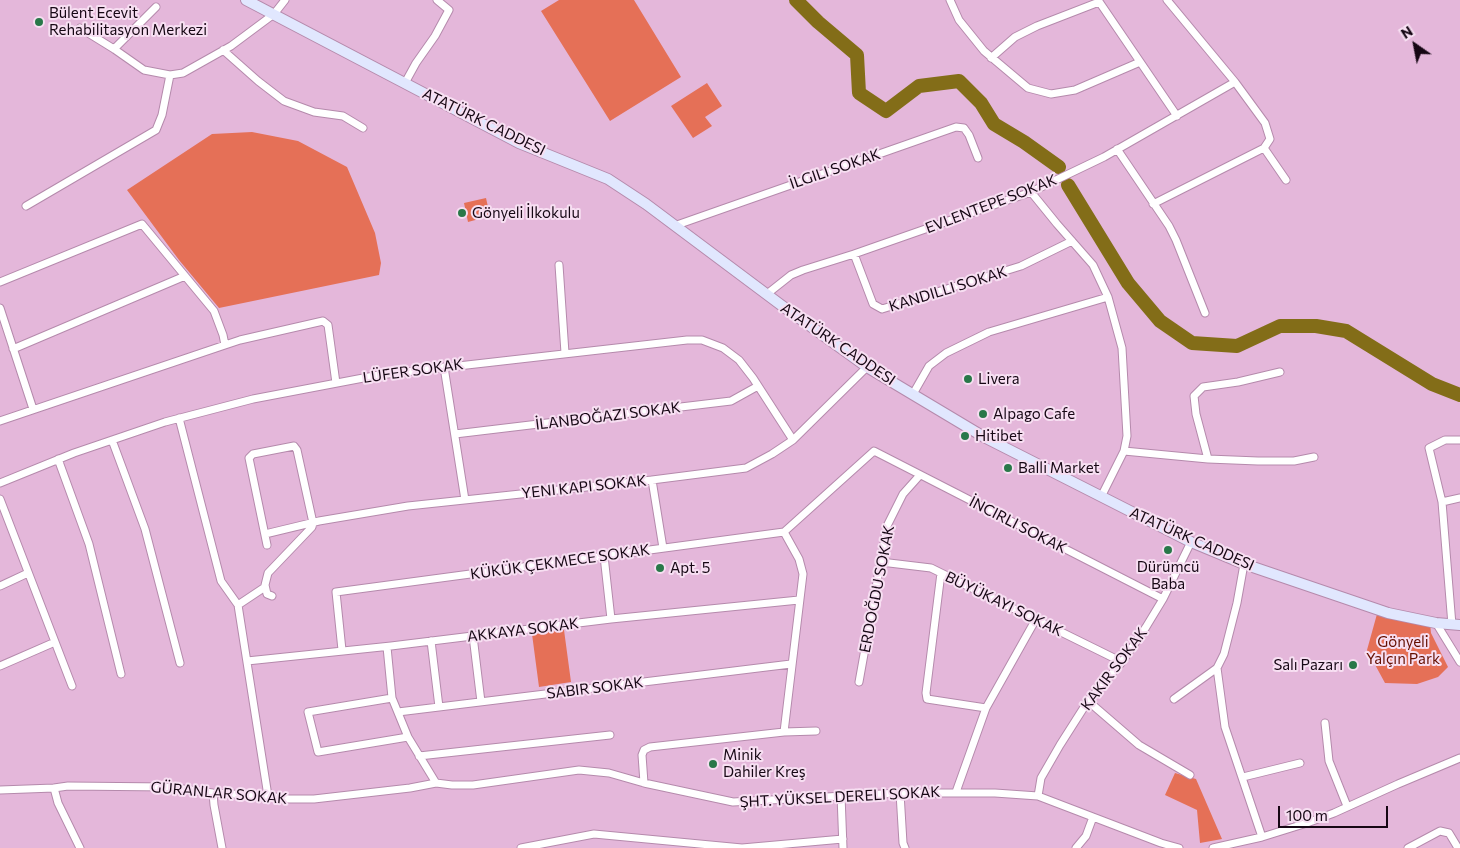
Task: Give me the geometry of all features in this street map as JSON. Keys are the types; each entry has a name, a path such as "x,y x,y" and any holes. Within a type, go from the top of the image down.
{"main road":[{"name":"ATATÜRK CADDESI","path":"246,0 519,143 608,179 646,204 867,367 984,437 1191,542 1244,564 1388,613 1436,624 1456,625"}],"street":[{"path":"80,28 144,70 170,75 183,73 223,50 274,14 285,0"},
{"path":"405,83 449,10 437,0"},
{"path":"950,0 959,20 984,51 1028,88 1051,94 1075,90 1140,62"},
{"path":"1153,204 1264,148 1270,139 1264,123 1235,82 1167,0"},
{"path":"992,58 1015,37 1099,1 1177,116"},
{"path":"114,49 156,7"},
{"path":"223,50 284,101 314,112 343,116 363,128"},
{"path":"26,206 156,130 162,115 170,75"},
{"name":"EVLENTEPE SOKAK","path":"767,294 791,275 803,270 1030,192 1118,149 1235,82"},
{"name":"İLGILI SOKAK","path":"674,226 956,127 964,128 969,135 978,158"},
{"path":"1264,148 1286,180"},
{"path":"1118,149 1169,226 1204,312"},
{"path":"1030,192 1093,265 1108,297 1122,348 1127,436 1124,451 1101,497"},
{"path":"0,282 142,224 214,311 225,345"},
{"name":"KANDILLI SOKAK","path":"854,254 873,304 882,309 1020,266 1072,241"},
{"path":"559,264 565,353"},
{"path":"13,348 185,276"},
{"path":"913,394 929,366 946,353 988,332 1108,297"},
{"path":"0,308 33,409"},
{"path":"0,421 240,340 323,321 328,325 336,383"},
{"name":"LÜFER SOKAK","path":"0,483 58,459 112,440 180,418 253,399 379,375 444,366 687,340 702,340 723,348 739,360 793,440"},
{"path":"444,366 465,500"},
{"path":"265,534 313,523 408,506 746,468 793,440 867,367"},
{"path":"1208,459 1196,414 1194,396 1203,387 1238,382 1280,372"},
{"path":"455,434 731,401 758,386"},
{"path":"180,418 221,582 238,605 268,796"},
{"path":"112,440 145,529 180,663"},
{"path":"1456,625 1442,502 1429,448 1445,440 1460,440"},
{"path":"267,545 249,458 253,454 294,446 297,450 313,523 312,527 268,573 265,587 268,594 272,596"},
{"name":"İNCIRLI SOKAK","path":"784,532 874,451 1163,599"},
{"path":"1124,451 1208,459 1294,461 1314,458"},
{"path":"58,459 89,544 122,674"},
{"name":"ERDOĞDU SOKAK","path":"859,682 887,526 903,494 920,475"},
{"path":"652,480 663,548"},
{"path":"1442,502 1460,498"},
{"path":"0,499 72,686"},
{"path":"784,532 799,559 803,574 784,732"},
{"name":"KÜKÜK ÇEKMECE SOKAK","path":"342,650 336,592 784,532"},
{"path":"1038,796 1041,778 1060,745 1088,701 1122,662 1146,627 1163,599 1191,542"},
{"path":"604,556 611,619"},
{"path":"881,562 931,568 1122,662"},
{"path":"1174,699 1217,668 1224,654 1237,603 1244,564"},
{"path":"0,586 28,573"},
{"path":"941,573 926,693 927,699 986,708"},
{"path":"238,605 265,587"},
{"name":"AKKAYA SOKAK","path":"247,661 387,647 611,619 799,600"},
{"path":"956,792 986,708 1036,619"},
{"path":"1436,624 1460,662"},
{"path":"473,636 481,702"},
{"path":"431,641 439,707"},
{"path":"0,666 55,642"},
{"path":"387,647 392,698 408,737 436,783"},
{"path":"398,712 791,664"},
{"path":"1217,668 1225,726 1262,837"},
{"path":"392,698 308,712 318,752 408,737"},
{"path":"1088,701 1140,745 1190,775"},
{"path":"1325,722 1329,760 1347,806"},
{"path":"644,783 642,755 644,750 650,747 784,732 816,731"},
{"path":"419,756 610,735"},
{"path":"1213,848 1262,837 1307,823 1460,758"},
{"path":"1243,777 1300,763"},
{"name":"ŞHT. YÜKSEL DERELI SOKAK","path":"436,783 474,785 579,770 609,773 644,783 733,802 900,793 956,792 1038,796 1161,843 1179,848"},
{"name":"GÜRANLAR SOKAK","path":"0,790 68,786 168,787 214,793 314,799 410,788 436,783"},
{"path":"54,788 58,803 80,848"},
{"path":"214,793 214,805 222,848"},
{"path":"900,793 905,848"},
{"path":"841,795 843,848"},
{"path":"1076,848 1086,836 1093,817"},
{"path":"1408,848 1440,831 1449,833 1458,848"},
{"path":"521,848 594,834 742,848 843,839"}],"green space":[{"path":"559,0 634,0 681,77 610,121 541,11"},
{"path":"707,83 722,106 705,117 712,126 693,138 671,106"},
{"path":"252,132 298,141 347,167 375,233 381,263 379,275 219,308 179,260 127,190 212,134"},
{"path":"486,198 490,216 468,222 464,203"},
{"name":"Gönyeli Yalçın Park","path":"1377,614 1430,623 1431,633 1448,667 1438,677 1417,684 1385,683 1367,650"},
{"path":"564,630 571,682 539,687 532,634"},
{"path":"1175,773 1196,779 1222,839 1200,843 1197,810 1165,795"}],"waterway":[{"path":"796,0 818,22 857,55 859,93 886,111 919,86 959,81 981,103 994,124 1024,142 1059,167"},
{"path":"1068,185 1128,283 1160,321 1192,343 1237,346 1280,326 1316,326 1346,331 1432,384 1460,395"}],"place":[{"name":"Bülent Ecevit Rehabilitasyon Merkezi","path":"39,22"},
{"name":"Gönyeli İlkokulu","path":"462,213"},
{"name":"Livera","path":"968,379"},
{"name":"Alpago Cafe","path":"983,414"},
{"name":"Hitibet","path":"965,436"},
{"name":"Balli Market","path":"1008,468"},
{"name":"Dürümcü Baba","path":"1168,550"},
{"name":"Apt. 5","path":"660,568"},
{"name":"Salı Pazarı","path":"1353,665"},
{"name":"Minik Dahiler Kreş","path":"713,764"}]}
